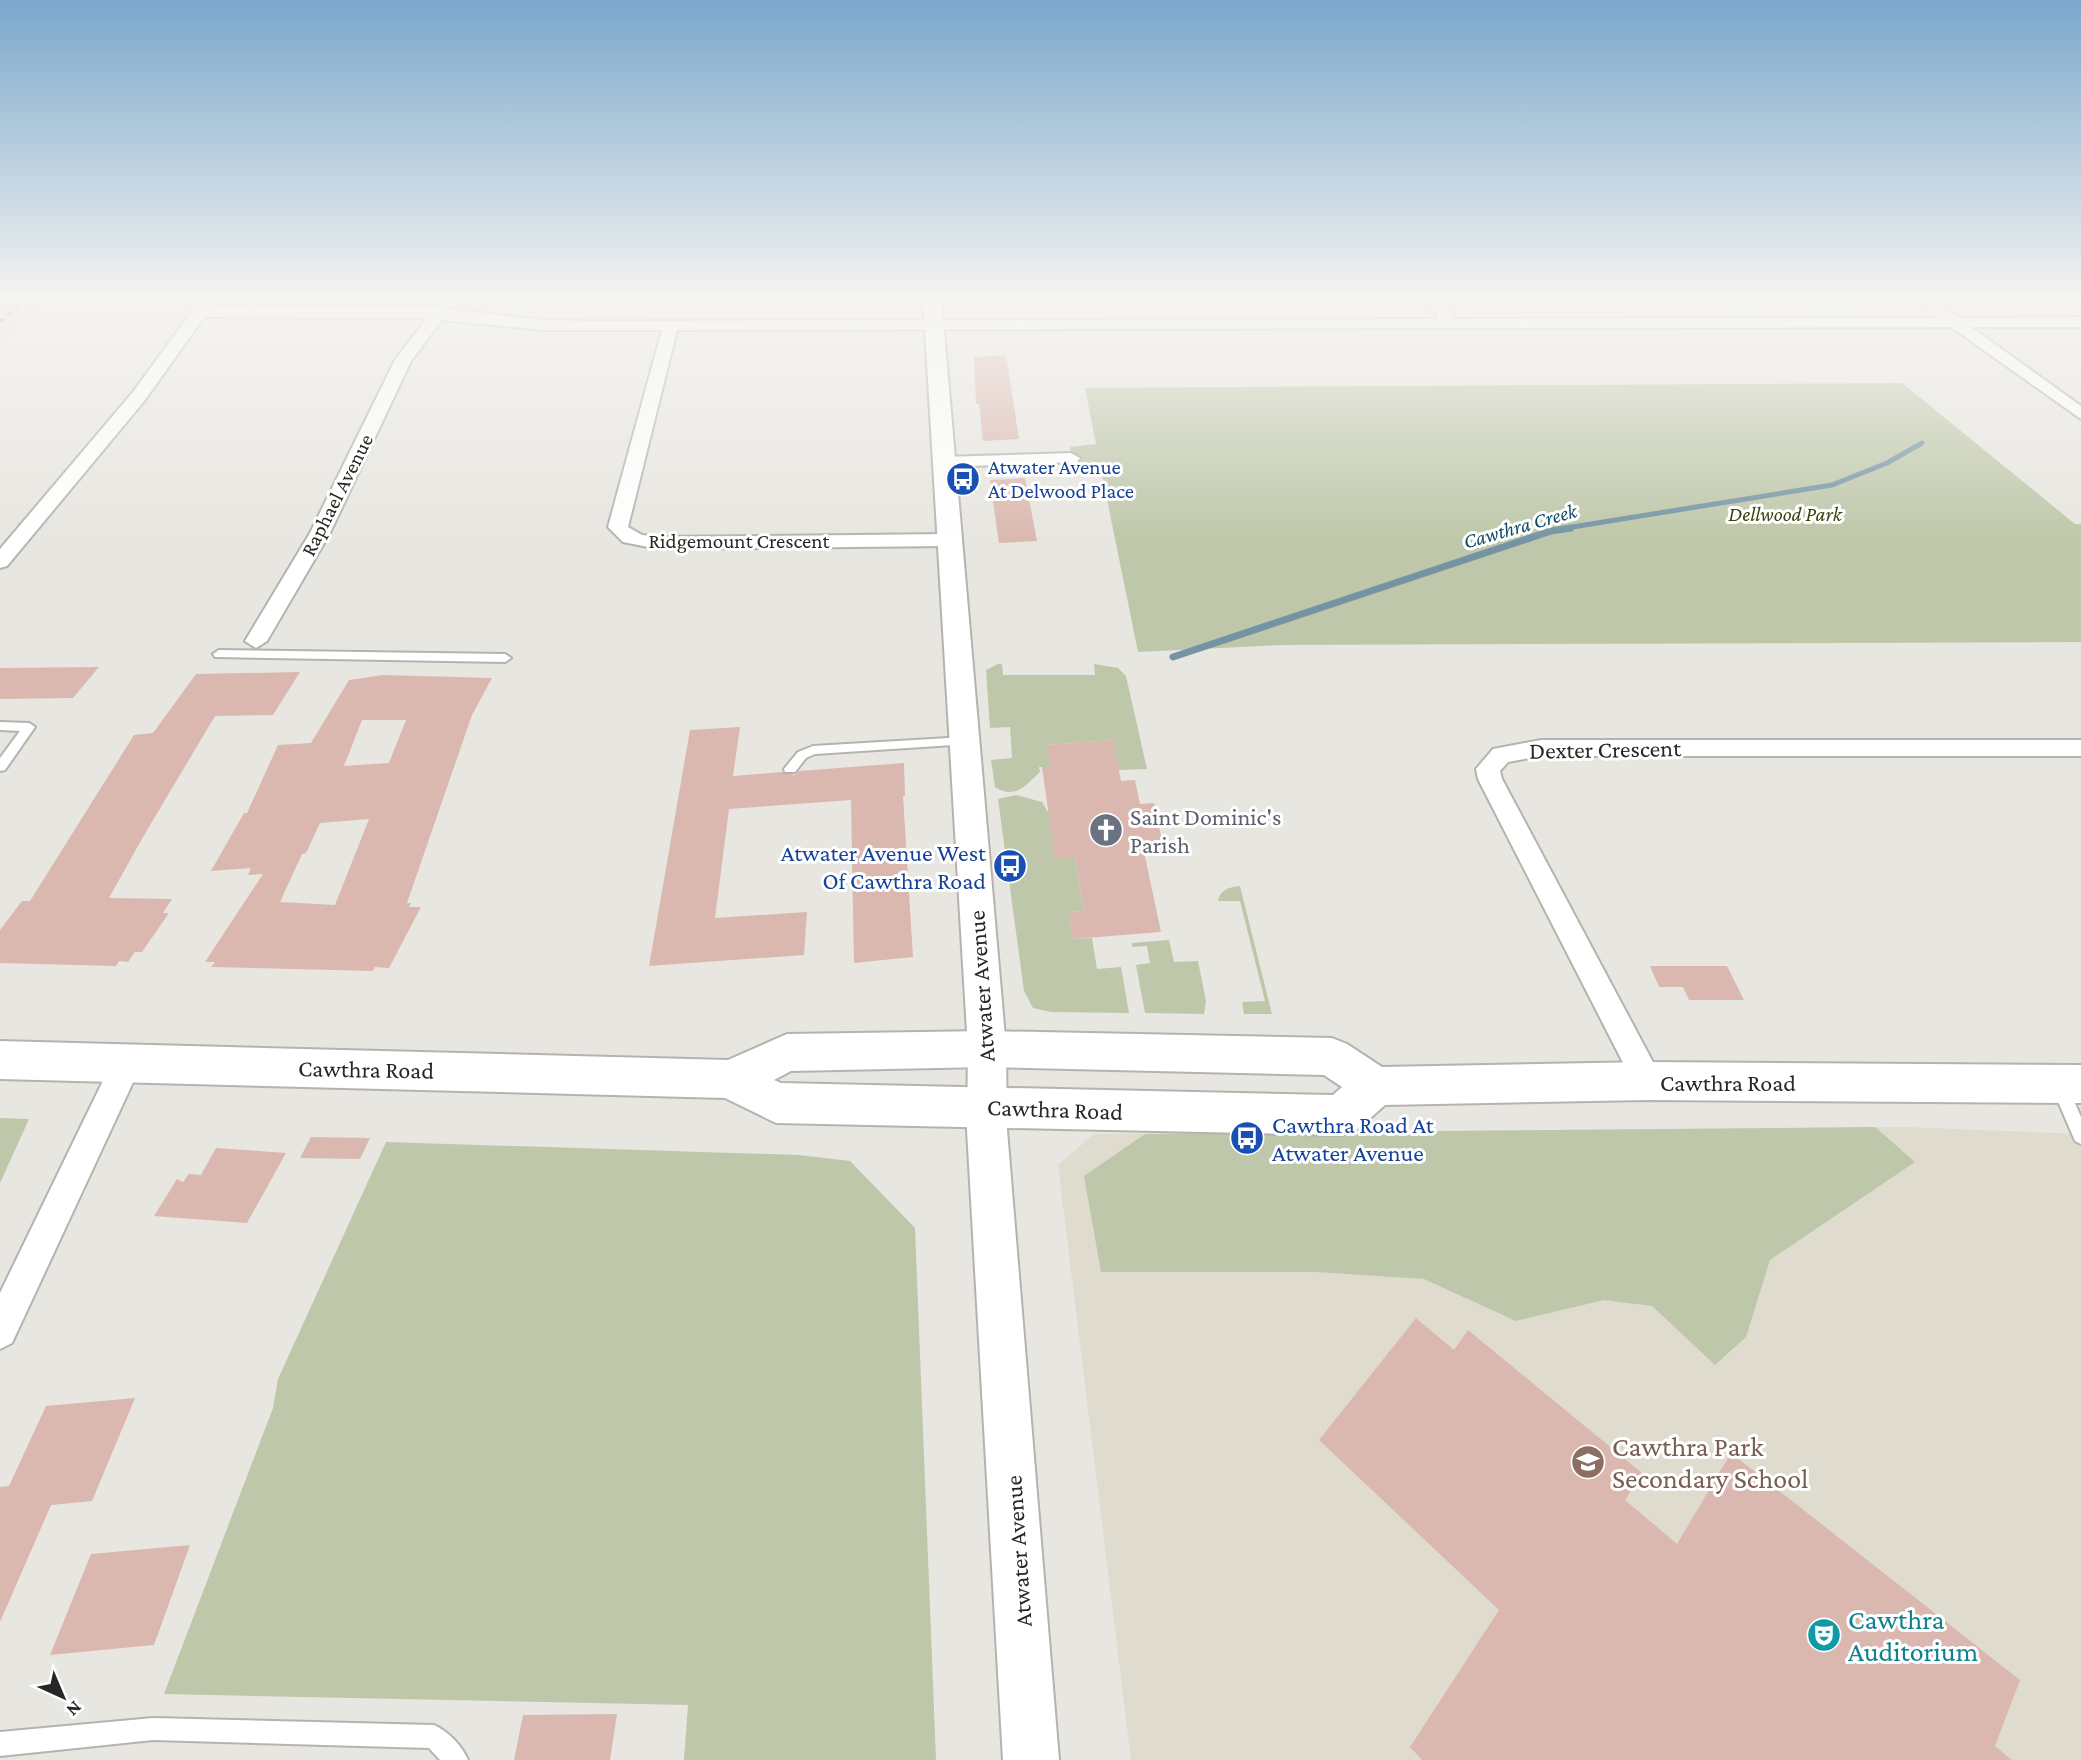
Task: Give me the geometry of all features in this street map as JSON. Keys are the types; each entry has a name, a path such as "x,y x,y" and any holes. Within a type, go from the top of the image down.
{"main road":[{"name":"Cawthra Road","path":"0,1060 731,1079 787,1054 987,1049 1332,1057 1375,1086 1648,1081 2070,1084"},
{"name":"Cawthra Road","path":"731,1079 776,1103 987,1107 1052,1111 1342,1115 1375,1086"}],"street":[{"path":"0,562 152,378"},
{"name":"Raphael Avenue","path":"256,641 320,533 394,378"},
{"name":"Ridgemount Crescent","path":"657,378 618,527 622,534 641,542 658,543 948,540"},
{"name":"Atwater Avenue","path":"937,378 987,1049 987,1107 1031,1760"},
{"path":"2032,378 2081,414"},
{"path":"942,462 1071,458"},
{"name":"Dexter Crescent","path":"1648,1081 1490,779 1488,769 1500,755 1541,748 2081,748"},
{"path":"0,1331 127,1063"}],"lane":[{"path":"219,654 505,658"},
{"path":"0,726 29,727 0,767"},
{"path":"790,769 802,755 813,750 965,741"},
{"path":"2070,1084 2081,1136"},
{"path":"0,1744 153,1729 434,1737 456,1760"}],"shaded area":[{"name":"Cawthra Park Secondary School","path":"1906,1127 2081,1134 2081,1760 1131,1760 1058,1165 1094,1134"}],"green space":[{"name":"Dellwood Park","path":"1902,383 2075,524 2081,524 2081,642 1281,645 1138,652 1100,465 1075,467 1070,447 1096,444 1085,388"},
{"path":"1002,664 1003,675 1095,675 1094,664 1118,668 1126,676 1147,769 1119,770 1112,740 1047,745 1050,767 1039,767 1040,772 1020,789 1009,792 995,787 991,760 1012,758 1010,727 990,728 986,670"},
{"path":"1016,795 1042,802 1075,857 1084,911 1069,912 1073,939 1092,938 1097,969 1121,967 1129,1013 1051,1012 1033,1008 1024,991 998,799"},
{"path":"1240,886 1272,1014 1244,1014 1242,1002 1265,1001 1240,901 1218,901 1226,890"},
{"path":"1169,940 1174,962 1198,961 1206,1001 1204,1014 1145,1013 1136,965 1150,963 1147,946 1132,947 1132,943"},
{"path":"0,1118 29,1119 0,1183"},
{"path":"1875,1127 1915,1162 1770,1260 1746,1337 1715,1365 1652,1306 1604,1300 1516,1321 1424,1279 1316,1272 1101,1272 1084,1176 1145,1134"},
{"path":"386,1142 799,1155 850,1161 915,1228 936,1760 684,1760 688,1705 164,1694 273,1408 278,1379"}],"building":[{"path":"975,378 1010,378 1019,439 983,441 979,404 976,404"},
{"path":"1025,478 1037,541 999,543 990,480"},
{"path":"99,667 73,698 0,699 0,668"},
{"path":"300,672 273,715 215,716 143,837 109,898 172,899 163,913 169,913 142,952 135,952 128,962 119,961 116,966 0,963 0,930 22,901 30,901 134,735 153,733 196,674"},
{"path":"383,675 492,678 472,715 407,903 411,903 409,907 421,907 389,968 375,967 373,971 211,967 215,962 205,962 263,874 248,875 251,868 211,871 244,813 247,813 278,745 311,743 349,680","holes":["362,720 406,720 389,763 344,766","369,819 335,905 280,902 320,823"]},
{"path":"740,727 733,776 782,772 795,775 799,771 904,763 903,796 913,957 854,963 851,800 729,809 715,918 807,912 804,955 649,966 690,730"},
{"name":"Saint Dominic's Parish","path":"1113,740 1121,781 1135,780 1140,804 1154,803 1164,850 1144,852 1161,932 1073,939 1069,912 1084,911 1075,857 1055,859 1042,767 1050,767 1046,745"},
{"path":"1650,966 1727,966 1744,1000 1689,1000 1683,987 1659,987"},
{"path":"311,1137 370,1138 360,1159 300,1158"},
{"path":"216,1148 286,1153 247,1223 154,1216 177,1179 183,1182 189,1174 201,1175"},
{"path":"1416,1318 1454,1350 1468,1330 1642,1473 1625,1500 1677,1544 1731,1453 2020,1680 1995,1746 2012,1760 1422,1760 1410,1747 1499,1610 1319,1440"},
{"path":"135,1398 92,1501 51,1505 0,1622 0,1487 9,1486 46,1406"},
{"path":"190,1545 154,1645 50,1655 91,1554"},
{"path":"617,1714 610,1760 514,1760 523,1715"}],"waterway":[{"name":"Cawthra Creek","path":"1560,529 1832,485 1887,463 1922,443"},
{"name":"Cawthra Creek","path":"1173,657 1551,531 1571,528"}],"place":[{"name":"Atwater Avenue At Delwood Place","path":"963,479"},
{"name":"Saint Dominic's Parish","path":"1106,830"},
{"name":"Atwater Avenue West Of Cawthra Road","path":"1010,866"},
{"name":"Cawthra Road At Atwater Avenue","path":"1247,1138"},
{"name":"Cawthra Park Secondary School","path":"1588,1462"},
{"name":"Cawthra Auditorium","path":"1824,1635"}]}
